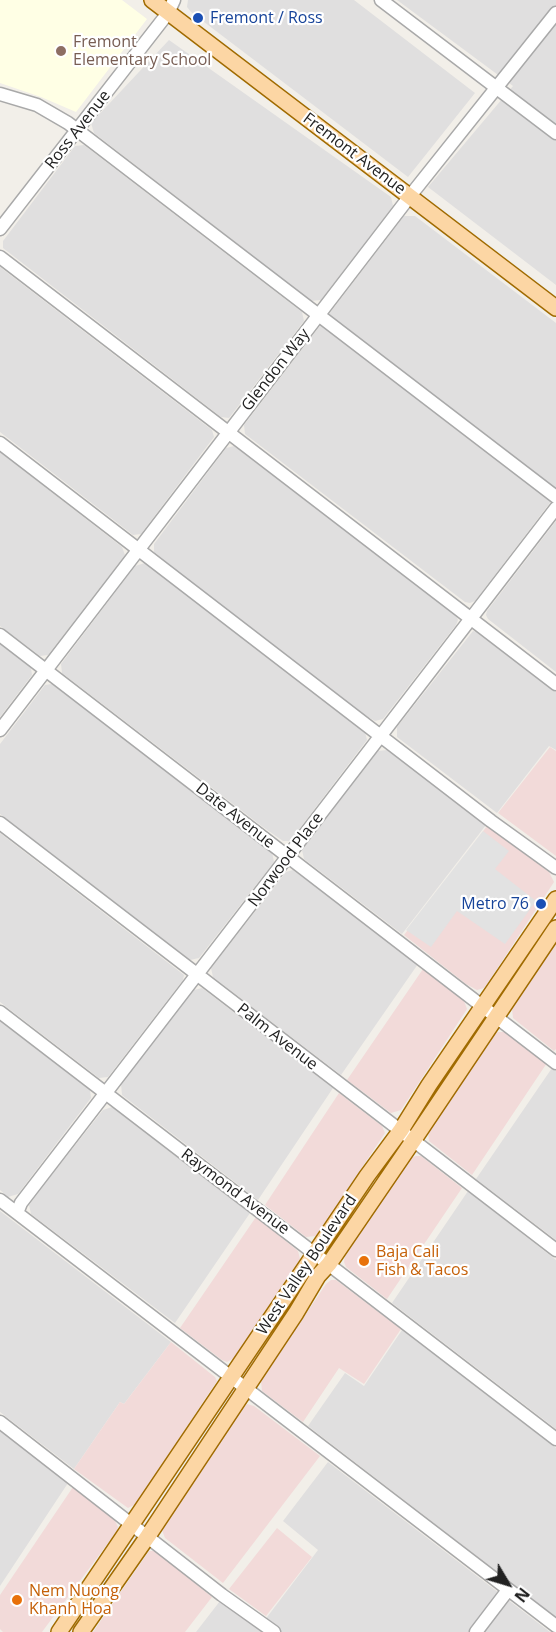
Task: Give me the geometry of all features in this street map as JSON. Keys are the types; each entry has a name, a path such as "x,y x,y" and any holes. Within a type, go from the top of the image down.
{"main road":[{"name":"Fremont Avenue","path":"152,0 171,6 410,196 556,308"},
{"name":"West Valley Boulevard","path":"59,1632 556,899"},
{"name":"West Valley Boulevard","path":"81,1632 318,1276 329,1264 556,928"}],"street":[{"path":"381,0 556,133"},
{"name":"Ross Avenue","path":"0,229 171,6"},
{"name":"Glendon Way","path":"0,730 410,196 556,13"},
{"path":"0,94 45,109 77,131 556,497"},
{"path":"0,256 556,684"},
{"path":"0,443 556,868"},
{"name":"Norwood Place","path":"17,1213 21,1203 556,508"},
{"name":"Date Avenue","path":"0,635 556,1063"},
{"name":"Palm Avenue","path":"0,823 556,1250"},
{"name":"Raymond Avenue","path":"0,1012 556,1439"},
{"path":"0,1200 556,1626"},
{"path":"0,1422 274,1632"},
{"path":"476,1632 508,1590"}],"shaded area":[{"name":"Fremont Elementary School","path":"0,0 122,0 147,19 76,112 0,83"},
{"path":"188,0 354,0 475,93 408,177 191,12 187,7"},
{"path":"397,0 556,0 556,285 428,187 513,86"},
{"path":"169,40 391,197 393,206 321,300 311,301 94,133 91,123"},
{"path":"84,145 302,312 304,321 229,418 221,417 3,248 3,241 75,146"},
{"path":"404,216 415,216 556,323 556,495 475,601 470,603 465,602 245,434 244,425"},
{"path":"0,267 212,430 214,437 141,534 133,535 0,432"},
{"path":"234,446 456,615 458,620 383,719 375,721 320,689 365,732 367,740 290,841 283,841 263,827 62,673 61,664 135,566 145,563 307,679 154,552 154,544 226,448"},
{"path":"0,452 122,547 125,555 48,655 40,656 0,626"},
{"path":"556,521 556,672 488,619 486,615"},
{"path":"473,631 478,632 556,692 556,750 549,746 497,813 397,737 397,727"},
{"path":"0,644 31,668 32,675 0,717"},
{"path":"52,684 272,852 274,862 199,958 190,960 0,814 0,744 45,685"},
{"path":"550,747 556,751 556,856 498,813"},
{"path":"387,750 486,825 402,934 304,859 302,850 378,751"},
{"path":"487,826 549,872 554,882 484,988 477,990 466,984 404,935"},
{"path":"483,831 509,851 495,869 536,901 505,944 457,911 431,947 406,930"},
{"path":"0,833 184,975 183,980 108,1077 99,1078 0,1002"},
{"path":"293,870 418,964 341,1075 213,977 211,968 286,872"},
{"path":"556,942 556,1049 554,1051 513,1018 512,1009"},
{"path":"423,969 464,1001 467,1009 401,1110 391,1113 347,1080"},
{"path":"202,988 333,1088 258,1200 122,1095 121,1084 194,990"},
{"path":"0,1021 90,1090 91,1098 18,1194 8,1197 0,1190"},
{"path":"498,1032 505,1032 547,1063 472,1175 429,1141 428,1132"},
{"path":"552,1068 556,1071 556,1240 476,1179"},
{"path":"339,1093 382,1126 385,1133 316,1236 306,1237 265,1205"},
{"path":"112,1107 250,1213 175,1323 31,1214 29,1205 50,1177 103,1110"},
{"path":"421,1156 462,1188 387,1299 346,1267 345,1256 411,1158"},
{"path":"468,1191 556,1260 556,1429 392,1303"},
{"path":"0,1211 171,1342 124,1404 120,1402 74,1469 0,1412"},
{"path":"256,1217 298,1251 300,1259 234,1358 227,1362 180,1328"},
{"path":"331,1280 336,1280 401,1329 364,1384 339,1368 303,1422 262,1391 261,1381 326,1284"},
{"path":"402,1330 556,1448 556,1617 308,1426 345,1373 364,1386"},
{"path":"171,1342 217,1381 136,1504 128,1508 74,1469 120,1402 124,1404"},
{"path":"247,1404 254,1406 320,1456 223,1583 165,1538 162,1530 240,1411"},
{"path":"0,1431 68,1483 0,1586"},
{"path":"328,1462 550,1632 196,1632 220,1601 258,1629 318,1550 283,1521"},
{"path":"73,1487 114,1519 118,1527 117,1531 42,1632 3,1632 0,1629 0,1595"},
{"path":"277,1528 312,1557 266,1616 229,1589"},
{"path":"149,1551 155,1551 212,1597 185,1632 93,1632"}],"place":[{"name":"Fremont / Ross","path":"198,18"},
{"name":"Fremont Elementary School","path":"61,51"},
{"name":"Metro 76","path":"541,904"},
{"name":"Baja Cali Fish & Tacos","path":"364,1261"},
{"name":"Nem Nuong Khanh Hoa","path":"17,1600"}]}
